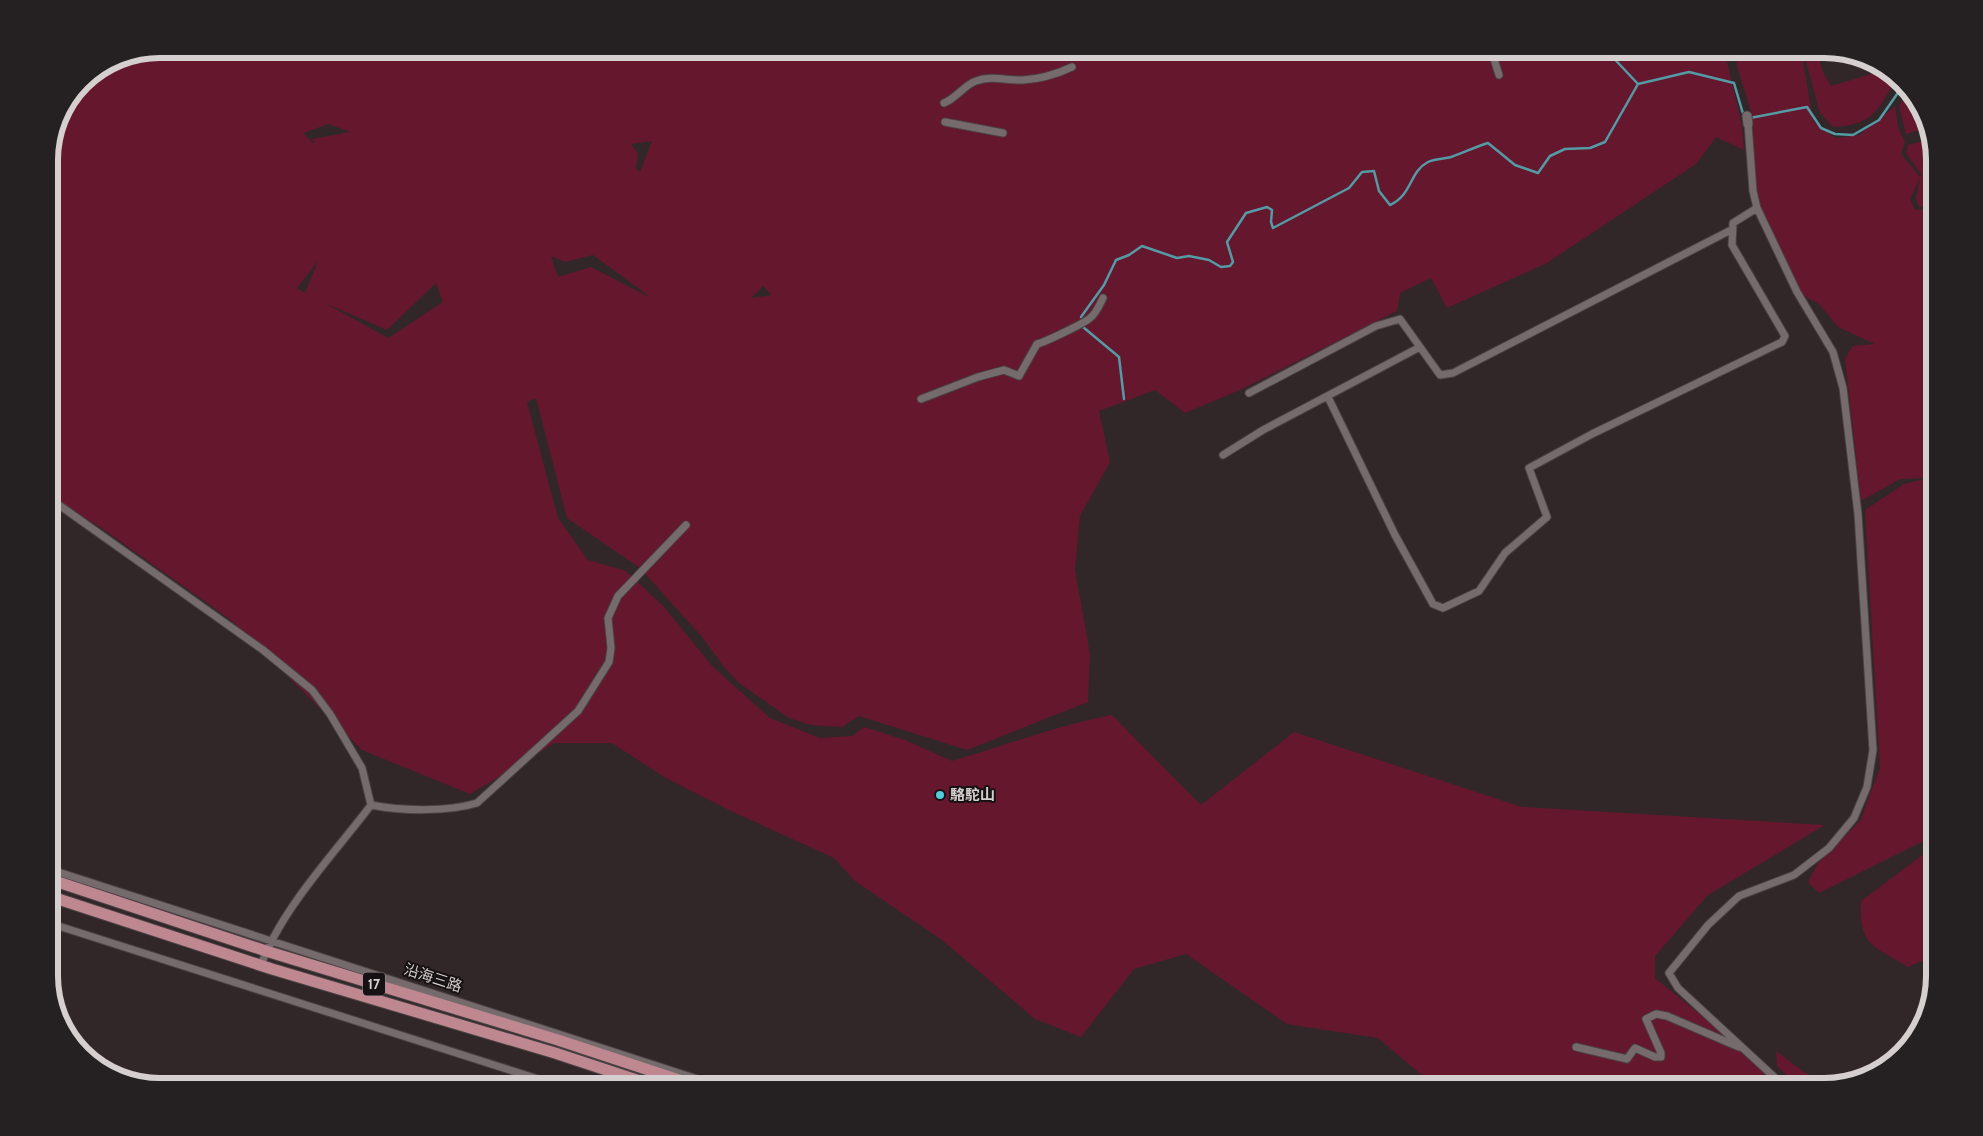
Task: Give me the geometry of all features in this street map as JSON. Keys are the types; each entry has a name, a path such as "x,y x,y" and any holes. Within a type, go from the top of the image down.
{"main road":[{"name":"沿海三路","path":"58,881 266,952 558,1040 673,1078"},
{"name":"17","path":"58,899 261,965 555,1053 631,1078"}],"street":[{"path":"1494,58 1499,75"},
{"path":"944,103 952,100 975,81 991,77 1024,80 1054,75 1072,67"},
{"path":"1748,120 1753,190 1757,208 1797,292 1833,352 1843,388 1858,514 1873,750 1868,787 1854,818 1829,848 1794,875 1739,896 1708,925 1669,973 1678,988 1775,1078"},
{"path":"945,122 1003,133"},
{"path":"1328,397 1395,535 1434,604 1443,608 1479,591 1505,553 1547,517 1529,468 1592,434 1782,342 1786,336 1732,245 1731,230 1733,223 1757,208"},
{"path":"1249,393 1376,326 1400,319 1440,375 1453,373 1731,230"},
{"path":"920,399 978,377 1004,370 1019,376 1037,344 1047,343 1057,334 1091,318 1103,298"},
{"path":"1223,454 1263,430 1420,348"},
{"path":"58,504 247,639 312,690 330,714 362,768 371,805"},
{"path":"371,805 388,808 462,808 478,803 578,711 609,662 611,648 608,618 618,596 686,525"},
{"path":"261,965 271,940 284,918 371,805"},
{"name":"沿海三路","path":"58,872 690,1078"},
{"path":"58,926 535,1078"},
{"path":"1576,1047 1627,1059 1635,1048 1661,1058 1661,1053 1646,1019 1656,1014 1668,1016 1746,1050"}],"shaded area":[{"path":"153,58 1726,58 1739,112 1744,150 1716,137 1696,164 1547,263 1447,308 1431,278 1400,293 1397,311 1240,390 1185,413 1155,390 1099,411 1110,462 1080,516 1075,570 1090,654 1088,702 967,750 859,716 842,727 811,725 789,718 739,683 724,667 703,638 640,568 567,518 536,398 527,402 558,518 588,560 626,571 665,608 713,667 770,718 820,738 852,736 864,727 905,740 952,761 1051,730 1112,715 1201,805 1294,732 1522,807 1825,825 1708,895 1655,956 1655,978 1724,1034 1770,1078 1425,1078 1378,1038 1287,1024 1186,954 1134,969 1081,1037 1035,1019 942,940 855,881 834,858 733,812 664,777 612,743 555,743 470,794 362,750 231,620 100,527 58,503 58,146 68,114 83,92 92,83 114,68 133,61","holes":["329,124 350,132 312,139 315,145 303,133","652,141 640,172 636,169 638,154 631,144","593,255 649,297 591,267 558,277 551,256 565,262","318,261 305,293 297,288","436,283 443,302 388,338 325,303 387,330","763,286 772,295 752,298"]},
{"path":"1736,58 1802,58 1813,121 1835,138 1859,135 1895,106 1898,127 1905,142 1901,154 1920,177 1921,174 1906,153 1908,145 1924,141 1925,207 1919,207 1916,198 1920,178 1910,199 1915,210 1925,209 1925,478 1900,479 1861,501 1845,358 1853,346 1875,344 1838,327 1819,304 1797,292 1754,196 1752,115"},
{"path":"1805,58 1819,58 1823,72 1831,86 1876,73 1893,84 1878,108 1865,120 1846,126 1833,127 1820,113"},
{"path":"1904,98 1912,109 1921,130 1906,134 1899,106"},
{"path":"1925,479 1926,840 1819,893 1808,882 1818,863 1860,821 1880,768 1865,510 1904,484"},
{"path":"1926,853 1926,959 1908,967 1877,949 1866,936 1863,928 1861,901"},
{"path":"1776,1051 1804,1072 1816,1078 1790,1078 1777,1066"}],"waterway":[{"path":"1613,58 1638,84"},
{"path":"1081,317 1104,285 1116,260 1129,255 1142,246 1177,258 1189,256 1209,260 1221,267 1230,266 1233,262 1227,242 1246,213 1267,207 1272,210 1271,222 1273,228 1349,188 1362,172 1374,171 1379,191 1390,205 1403,195 1417,171 1428,162 1451,157 1488,143 1515,165 1538,173 1550,156 1565,149 1590,148 1605,142 1638,84 1689,72 1734,83 1744,117"},
{"path":"1750,118 1807,107 1821,128 1835,134 1853,135 1879,120 1899,91"},
{"path":"1083,327 1119,357 1124,399"}],"place":[{"name":"駱駝山","path":"940,795"}]}
